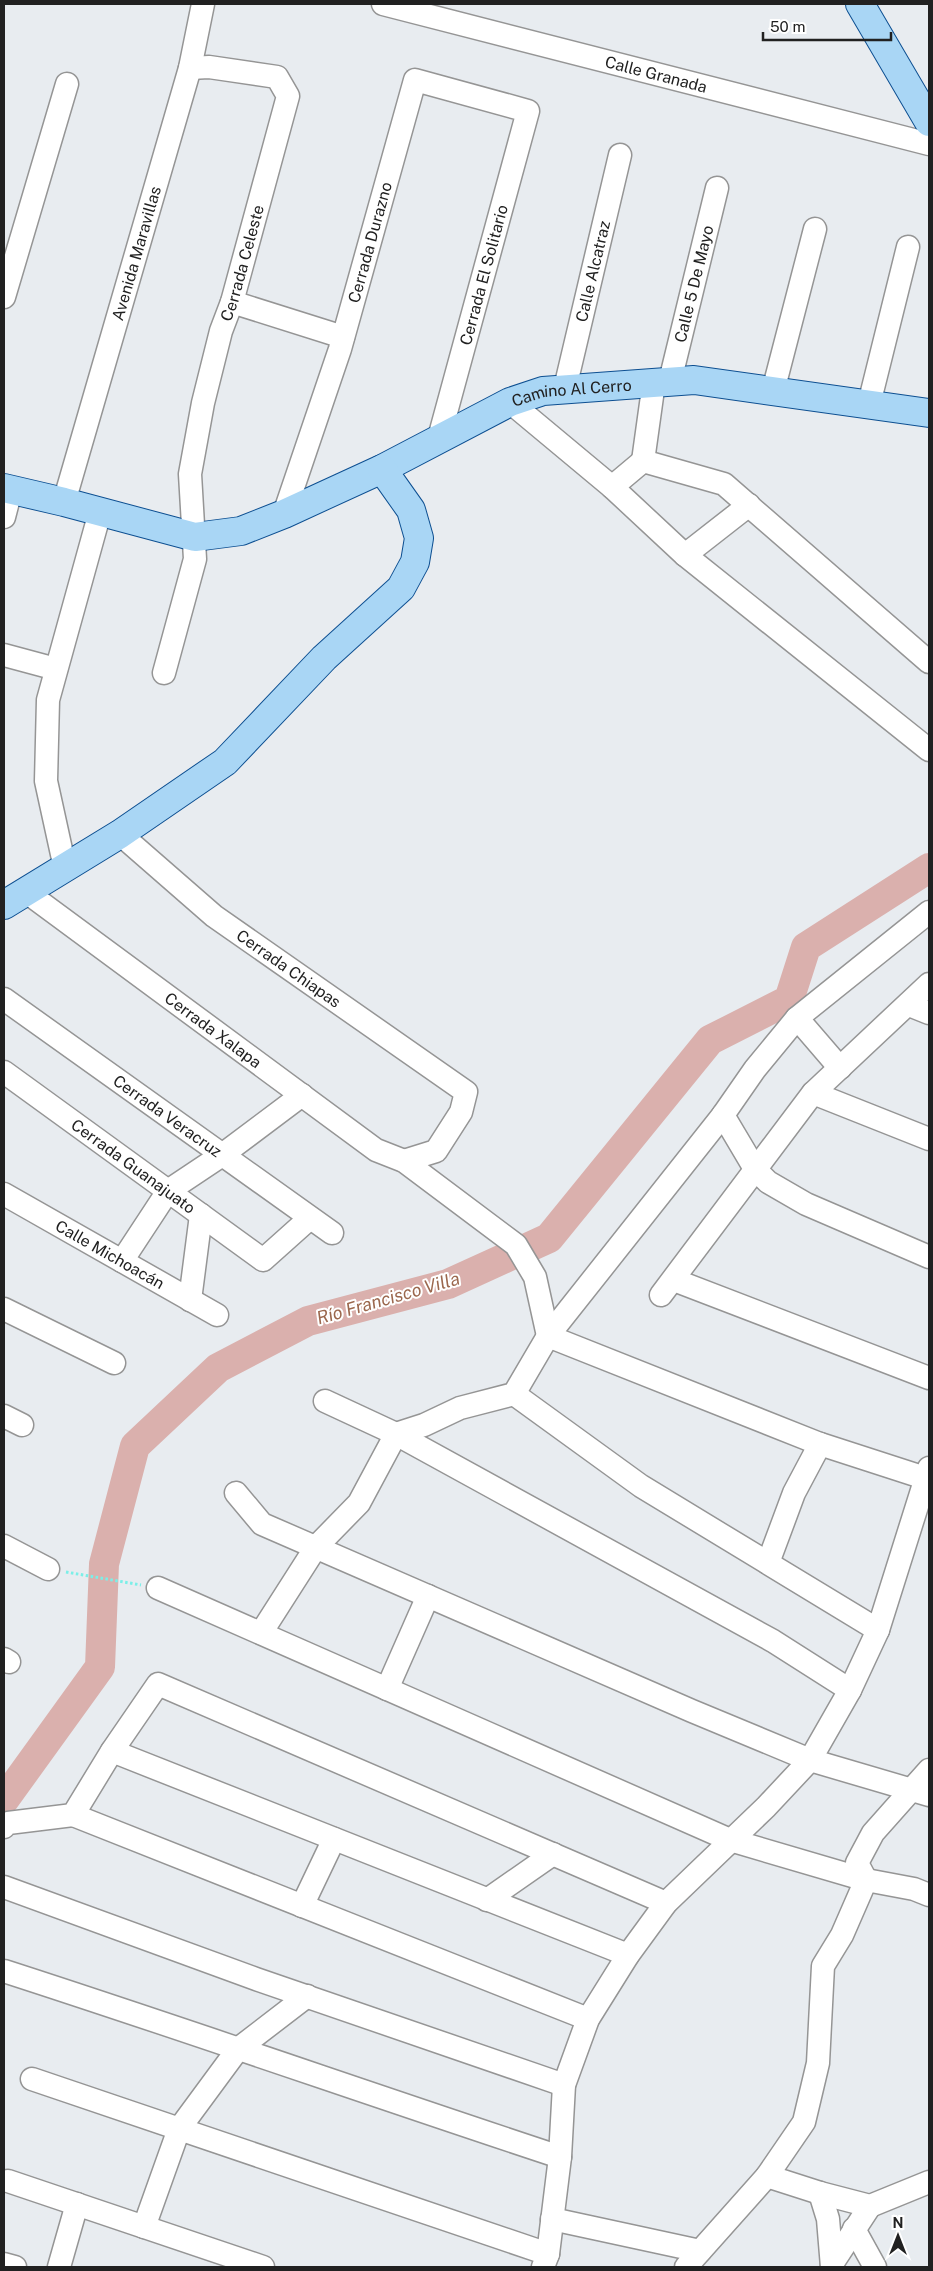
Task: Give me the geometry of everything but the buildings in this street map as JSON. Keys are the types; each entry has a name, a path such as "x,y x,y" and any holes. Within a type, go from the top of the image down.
{"main road":[{"path":"860,4 929,122"},
{"name":"Camino Al Cerro","path":"195,537 241,531 284,514 382,469 510,402 543,391 694,380 929,412"},
{"path":"14,898 120,834 225,762 324,658 401,588 415,562 419,538 411,510 382,469"},
{"path":"8,489 195,537"}],"street":[{"name":"Avenida Maravillas","path":"64,502 190,68 202,4"},
{"name":"Calle Granada","path":"383,4 453,13 929,144"},
{"name":"Cerrada Celeste","path":"164,674 195,559 190,474 203,403 221,331 232,302 288,96 277,77 209,67 190,68"},
{"name":"Cerrada Durazno","path":"284,514 343,337 415,80 528,111"},
{"path":"4,297 68,84"},
{"name":"Cerrada El Solitario","path":"440,438 528,111"},
{"name":"Calle Alcatraz","path":"565,388 620,155"},
{"name":"Calle 5 De Mayo","path":"644,460 662,382 717,188"},
{"path":"773,391 815,229"},
{"path":"868,404 908,247"},
{"path":"232,302 343,337"},
{"path":"510,402 612,487 685,555 929,750"},
{"path":"612,487 644,460 724,484 929,662"},
{"path":"4,517 8,489"},
{"path":"685,555 749,504"},
{"path":"65,868 46,781 48,700 100,512"},
{"path":"4,655 56,669"},
{"name":"Cerrada Chiapas","path":"120,834 214,916 466,1092 461,1112 436,1151 404,1161"},
{"name":"Cerrada Xalapa","path":"14,898 302,1095 376,1150 404,1161 516,1245 535,1277 548,1336"},
{"path":"261,1633 316,1548 359,1503 396,1434 424,1425 460,1408 514,1394 548,1336 723,1115 755,1069 797,1018 929,912"},
{"path":"929,984 919,1009 840,1068 813,1093 668,1288 929,1378"},
{"name":"Cerrada Veracruz","path":"4,999 332,1233"},
{"path":"797,1018 840,1068"},
{"name":"Cerrada Guanajuato","path":"4,1072 263,1260 310,1218"},
{"path":"813,1093 929,1139"},
{"path":"122,1261 168,1191 222,1155 302,1095"},
{"path":"723,1115 755,1169 768,1182 806,1204 929,1257"},
{"name":"Calle Michoacán","path":"4,1194 216,1315"},
{"path":"190,1300 201,1215"},
{"path":"4,1309 114,1363"},
{"path":"32,2079 179,2129 545,2261 560,2157 564,2085 588,2019 628,1955 666,1902 766,1807 810,1760 850,1690 878,1630 927,1473 820,1444 548,1336"},
{"path":"514,1394 641,1486 878,1630"},
{"path":"325,1401 396,1434 773,1641 850,1690"},
{"path":"768,1563 794,1493 820,1444"},
{"path":"236,1493 262,1524 316,1548 692,1711 810,1760 921,1793"},
{"path":"4,1546 48,1569"},
{"path":"158,1588 730,1840 866,1880 914,1889 929,1895"},
{"path":"387,1689 428,1596"},
{"path":"73,1815 112,1751 158,1684 666,1902"},
{"path":"112,1751 628,1955"},
{"path":"866,1880 857,1863 872,1833 921,1793 929,1770"},
{"path":"4,1827 8,1823 73,1815 588,2019"},
{"path":"302,1906 334,1839"},
{"path":"487,1900 553,1854"},
{"path":"552,2219 693,2259 767,2176 804,2122 818,2063 822,1966 842,1935 866,1880"},
{"path":"4,1887 307,1996 564,2085"},
{"path":"4,1971 194,2032 238,2049 560,2157"},
{"path":"144,2227 179,2129 238,2049 307,1996"},
{"path":"767,2176 820,2193 870,2206"},
{"path":"8,2181 263,2267"},
{"path":"832,2265 870,2206 929,2182"},
{"path":"820,2193 828,2219 832,2265"},
{"path":"59,2267 77,2204"},
{"path":"854,2229 875,2267"},
{"path":"4,2264 15,2267"}],"path":[{"path":"48,1569 158,1588"}],"waterway":[{"name":"Río Francisco Villa","path":"4,1800 100,1667 104,1564 135,1446 218,1368 308,1321 448,1284 549,1238 710,1040 789,1000 806,947 929,868"}]}
